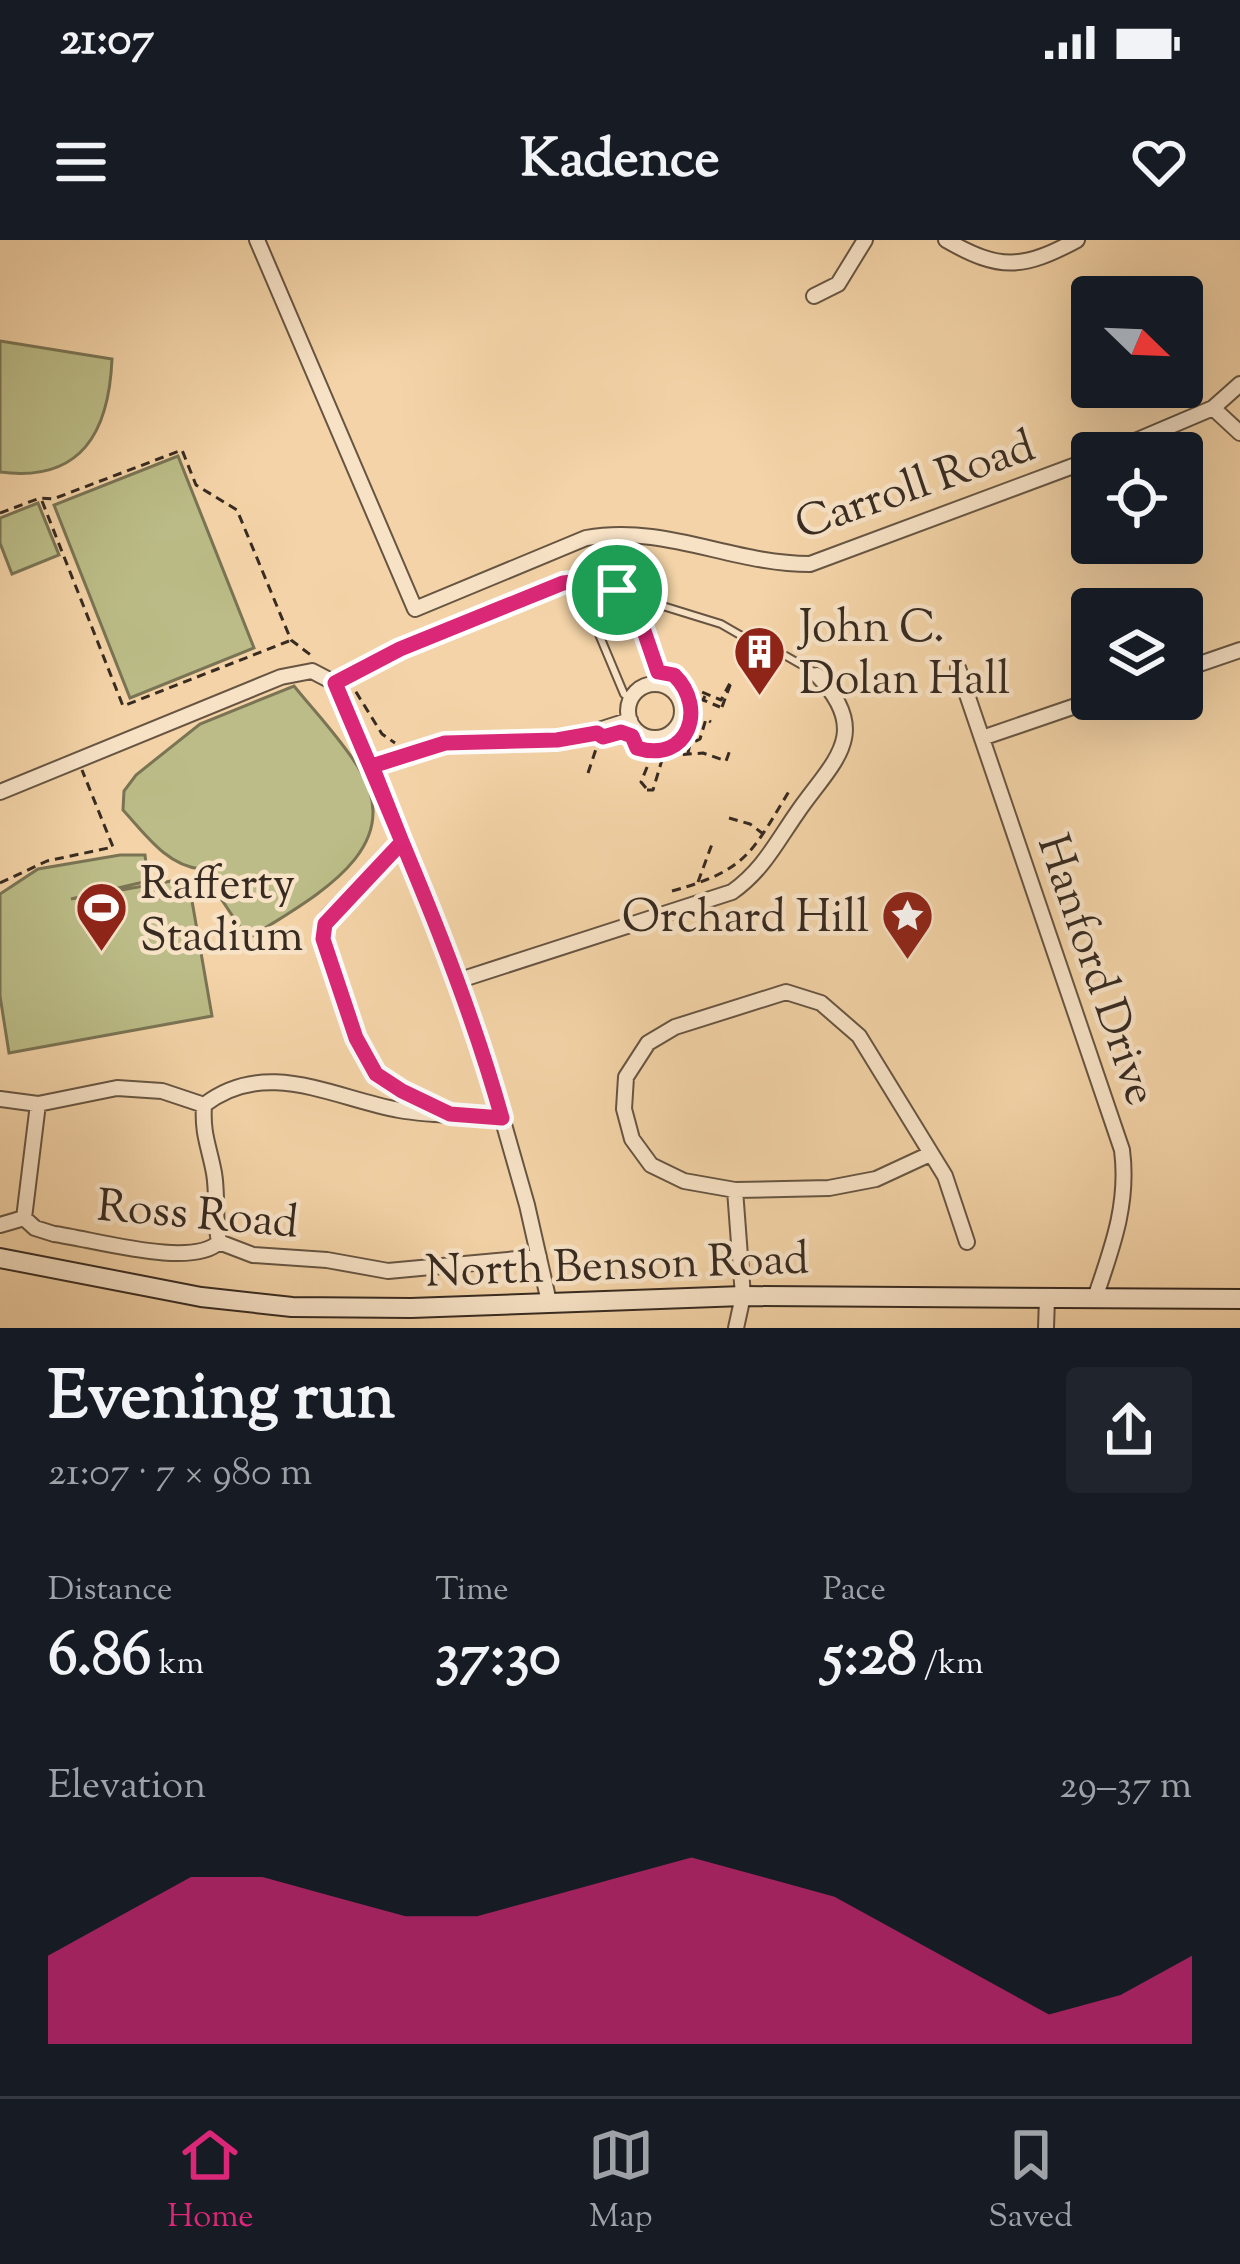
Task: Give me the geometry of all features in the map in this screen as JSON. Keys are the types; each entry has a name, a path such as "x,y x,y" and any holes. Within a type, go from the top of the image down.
{"main road":[{"name":"North Benson Road","path":"0,1258 255,1305 411,1308 743,1296 1240,1299"}],"street":[{"name":"Carroll Road","path":"257,240 415,609 586,538 613,534 646,533 774,564 810,563 1071,467"},
{"path":"814,296 838,284 865,240"},
{"path":"946,240 987,261 1010,265 1077,240"},
{"name":"Carroll Road","path":"1157,432 1214,408 1240,384"},
{"path":"1214,408 1240,433"},
{"path":"1203,663 1240,650"},
{"name":"Hanford Drive","path":"958,668 1122,1150 1122,1212 1095,1298"},
{"path":"0,792 280,677 303,671 341,680 460,980 502,1118 549,1302"},
{"path":"460,980 731,892 752,878 838,759 845,727 842,712 817,675"},
{"path":"372,766 445,743 557,740 626,726 658,738 674,730 682,706 674,691 658,678 631,699 626,726"},
{"path":"982,738 1071,708"},
{"path":"402,842 328,916 323,939 367,1061 386,1082 450,1114"},
{"path":"930,1154 876,1179 829,1188 735,1190 685,1181 651,1165 632,1139 624,1109 626,1077 648,1043 675,1027 786,992 820,1003 859,1036 945,1176 968,1242"},
{"path":"204,1105 231,1087 282,1081 392,1108 502,1118"},
{"path":"0,1099 38,1104 118,1088 162,1091 204,1105"},
{"path":"0,1226 24,1217 38,1104"},
{"path":"204,1105 203,1135 214,1171 220,1242"},
{"path":"735,1190 743,1296 736,1328"},
{"name":"Ross Road","path":"24,1217 35,1228 54,1234 178,1255 198,1254 220,1242 253,1255 388,1270 539,1257"},
{"path":"1046,1328 1047,1298"}],"lane":[{"path":"631,699 624,694 593,620 595,602 605,593 631,593 721,623 766,650"},
{"path":"631,593 658,678"},
{"path":"786,656 817,675"}],"path":[{"path":"0,514 40,498 53,500 182,450 196,485 237,510 291,640 312,654 316,673"},
{"path":"40,498 123,706 291,640"},
{"path":"403,742 396,744 382,734 341,680 400,649 563,583 591,580 605,593"},
{"path":"626,726 637,748 652,752 681,742 690,722 689,695 674,675 658,678"},
{"path":"689,695 698,690 721,700 731,682 721,707 703,700 705,694"},
{"path":"688,753 690,744 700,739 706,719 711,722"},
{"path":"588,773 603,737 597,733"},
{"path":"666,750 726,760 730,750"},
{"path":"652,752 641,782 653,790 666,750"},
{"path":"0,883 47,862 113,847 82,768"},
{"path":"673,891 739,866 791,788"},
{"path":"729,818 763,834"},
{"path":"697,884 712,844"}],"green space":[{"path":"0,341 112,359 105,409 97,429 71,460 52,469 0,472"},
{"path":"178,456 254,648 130,698 54,505"},
{"path":"38,503 59,555 12,574 0,543 0,518"},
{"path":"294,686 358,767 371,797 372,824 345,870 248,939 201,869 167,855 123,810 124,791 136,775 200,724"},
{"name":"Rafferty Stadium","path":"145,855 148,881 71,899 188,878 212,1016 9,1053 0,996 0,894 38,869"}],"place":[{"name":"John C. Dolan Hall","path":"760,697"},
{"name":"Rafferty Stadium","path":"101,954"},
{"name":"Orchard Hill","path":"908,961"}],"route":[{"path":"617,590 605,593 591,580 563,583 400,649 335,683 372,766 460,980 502,1118 450,1114 376,1074 356,1038 323,939 328,916 402,842 372,766 445,743 557,740 627,732 637,748 659,753 681,742 692,712 689,695 674,675 658,672 631,593 617,590"}]}
